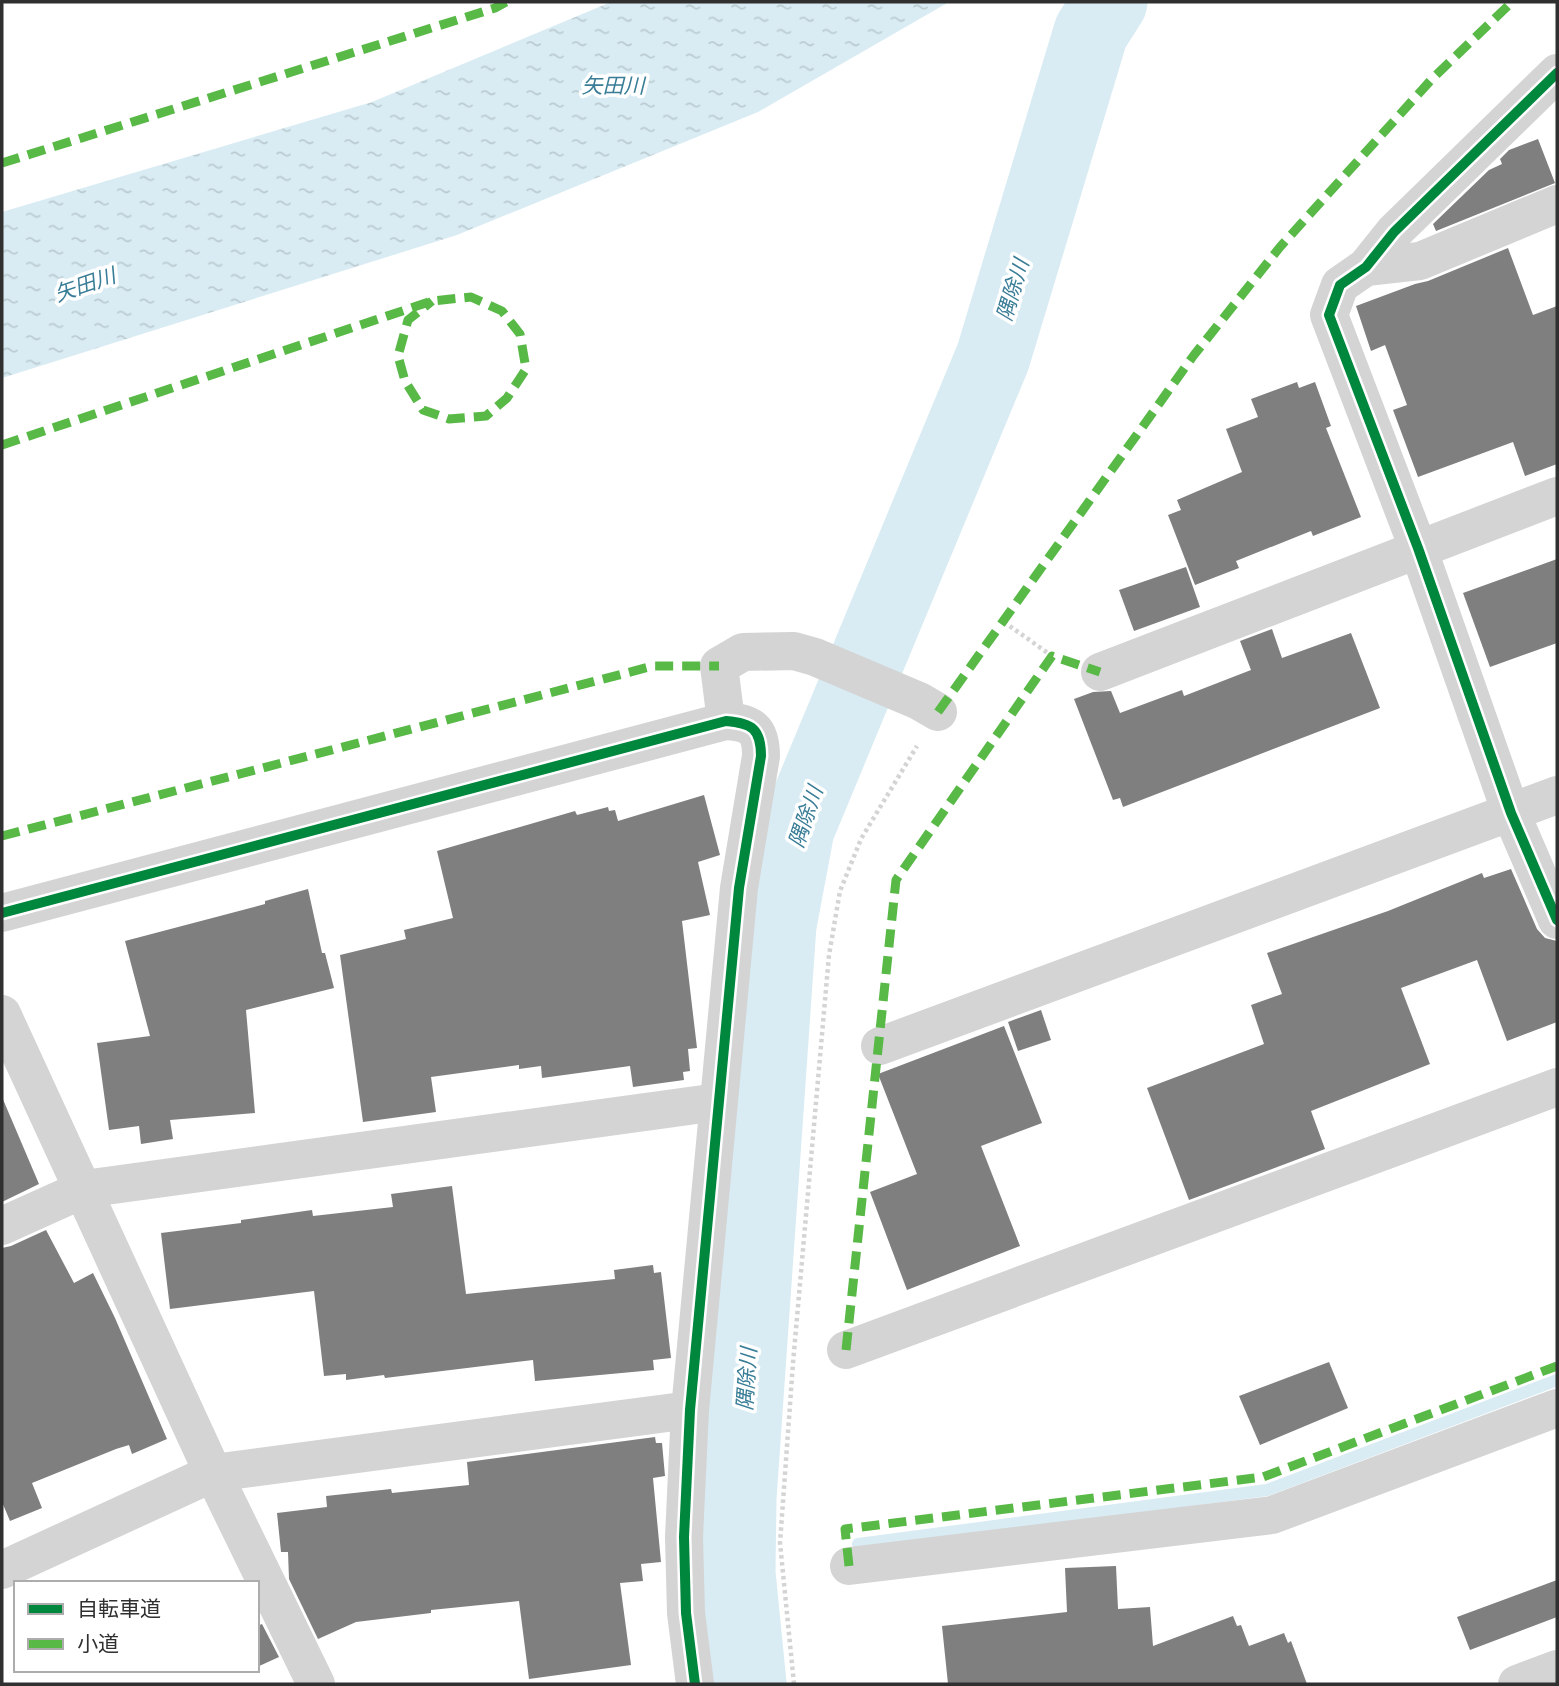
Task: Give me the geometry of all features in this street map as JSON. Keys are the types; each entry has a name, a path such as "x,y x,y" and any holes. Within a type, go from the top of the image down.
{"street":[{"path":"1557,73 1394,232 1366,267 1340,285 1329,315 1418,548 1511,813 1557,920"},
{"path":"1366,267 1420,261 1557,204"},
{"path":"1100,672 1557,496"},
{"path":"726,721 719,666 743,652 794,651 815,657 928,706"},
{"path":"2,913 726,721 742,723 754,729 761,741 761,756 738,888 690,1410 684,1537 687,1613 695,1684"},
{"path":"880,1046 1557,795"},
{"path":"2,1014 213,1473 316,1684"},
{"path":"846,1350 1557,1087"},
{"path":"2,1226 83,1189 718,1102"},
{"path":"849,1566 1272,1515 1557,1408"},
{"path":"2,1570 213,1473 690,1410"},
{"path":"1517,1684 1557,1669"}],"path":[{"path":"1004,622 1052,656"},
{"path":"794,1684 780,1543 829,955 840,891 861,839 928,706"}],"water":[{"name":"矢田川","path":"611,2 949,2 758,112 457,235 2,378 2,212 372,102"}],"building":[{"path":"1538,139 1555,183 1436,231 1433,224 1489,170 1502,164 1500,159 1509,150"},
{"path":"1508,248 1533,315 1557,306 1557,464 1525,476 1513,442 1418,477 1393,410 1407,405 1385,345 1371,351 1356,306 1428,281"},
{"path":"1297,382 1299,388 1315,382 1331,426 1326,428 1361,517 1313,536 1311,531 1236,561 1239,568 1195,585 1168,515 1181,510 1177,500 1242,472 1226,429 1258,417 1251,399"},
{"path":"1557,559 1557,643 1490,667 1463,593"},
{"path":"1186,567 1200,607 1134,631 1119,590"},
{"path":"1272,629 1282,658 1351,633 1380,708 1123,807 1120,798 1113,800 1074,699 1093,692 1111,691 1120,713 1182,690 1184,696 1251,670 1240,641"},
{"path":"704,795 720,855 698,862 710,915 682,921 697,1048 688,1049 690,1071 683,1072 684,1080 633,1087 630,1066 542,1078 541,1066 519,1069 519,1065 431,1077 436,1112 363,1122 340,955 406,939 404,930 453,918 437,851 575,811 577,815 608,807 609,811 615,810 618,821"},
{"path":"1511,869 1537,929 1545,938 1557,941 1557,1022 1507,1041 1477,960 1401,988 1430,1064 1311,1111 1325,1149 1189,1200 1147,1088 1264,1044 1251,1005 1282,994 1267,953 1388,911 1482,873 1484,878"},
{"path":"308,889 322,953 325,953 334,988 246,1010 255,1113 170,1120 173,1139 141,1144 139,1126 109,1130 97,1043 150,1036 125,941 265,904 265,901"},
{"path":"1041,1010 1051,1040 1018,1051 1008,1022"},
{"path":"1004,1026 1042,1123 981,1146 1020,1246 907,1290 870,1192 917,1174 878,1074"},
{"path":"2,1097 39,1184 2,1202"},
{"path":"452,1186 466,1294 615,1279 614,1270 653,1265 654,1273 661,1272 671,1358 653,1360 654,1370 535,1381 533,1360 385,1378 384,1375 346,1380 346,1374 324,1376 314,1291 170,1309 161,1233 241,1223 241,1220 312,1210 313,1216 393,1207 391,1194"},
{"path":"46,1230 74,1283 93,1273 167,1439 132,1454 129,1445 116,1449 32,1483 42,1508 10,1521 2,1502 2,1248"},
{"path":"1329,1362 1348,1408 1260,1445 1239,1396"},
{"path":"655,1437 656,1443 662,1443 665,1476 653,1478 661,1562 641,1564 643,1581 620,1583 631,1665 529,1679 519,1601 431,1610 431,1613 356,1622 318,1639 289,1579 288,1552 281,1552 277,1513 327,1507 326,1496 469,1485 467,1462"},
{"path":"1116,1566 1118,1609 1150,1607 1153,1646 1233,1616 1237,1626 1241,1625 1249,1646 1284,1633 1288,1643 1291,1641 1307,1684 948,1684 942,1626 1067,1612 1065,1568"},
{"path":"1557,1580 1557,1617 1470,1650 1457,1617"},
{"path":"262,1624 279,1657 259,1666 259,1625"}],"waterway":[{"name":"隅除川","path":"749,1684 738,1573 739,1498 779,925 797,829 993,357 1091,32 1110,2"},
{"path":"858,1544 1267,1490 1557,1380"}],"marked path":[{"path":"2,163 495,8 506,2"},
{"path":"938,712 1194,355 1280,247 1431,80 1512,2"},
{"path":"2,445 432,301 471,297 502,311 520,334 526,369 507,398 486,416 449,419 423,410 405,381 398,356 408,320 432,301"},
{"path":"846,1350 896,880 1052,656 1100,672"},
{"path":"2,836 653,666 719,666"},
{"path":"849,1566 845,1529 1263,1477 1557,1366"}],"cycle path":[{"path":"1557,73 1394,232 1366,267 1340,285 1329,315 1418,548 1511,813 1557,920"},
{"path":"2,913 726,721 753,729 759,739 761,756 739,888 690,1410 684,1537 686,1613 695,1684"}]}
